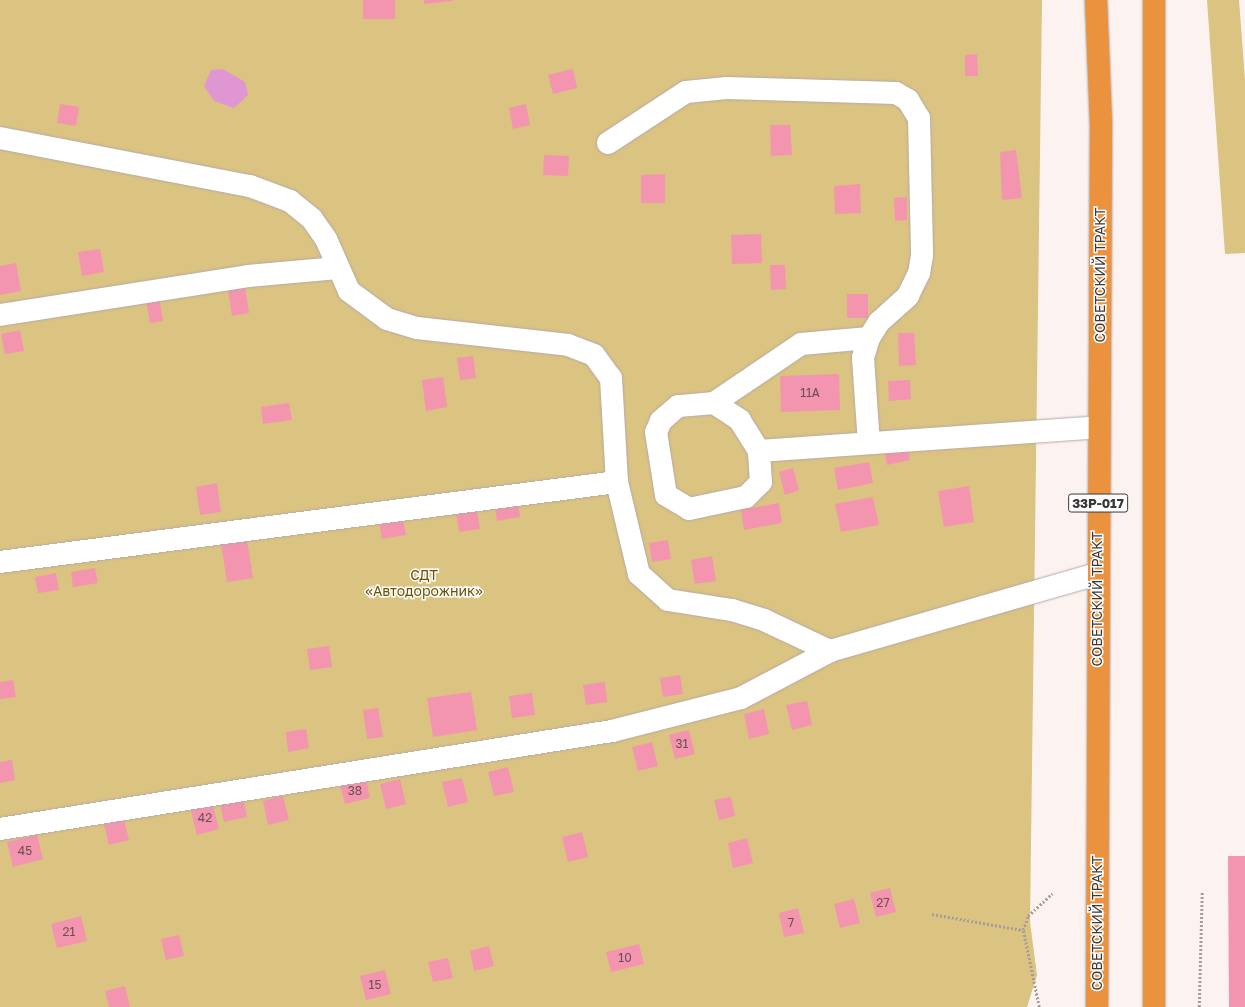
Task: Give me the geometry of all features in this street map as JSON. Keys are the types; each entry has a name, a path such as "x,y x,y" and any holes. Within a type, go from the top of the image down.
{"highway":[{"name":"СОВЕТСКИЙ ТРАКТ","path":"1096,0 1101,122 1097,574 1097,1007"},
{"path":"1154,0 1154,1007"}],"street":[{"path":"608,143 686,92 727,88 888,93 908,100 919,118 922,254 919,273 908,296 869,338 862,358 869,443"},
{"path":"0,138 250,186 290,200 312,219 326,238 349,291 387,319 417,328 568,345 594,355 611,378 617,482 640,574 656,592 668,600 732,610 764,620 830,651"},
{"path":"0,315 248,276 338,268"},
{"path":"714,403 740,420 759,450 761,482 746,496 689,509 666,495 656,432 661,421 678,406 714,403 801,344 869,338"},
{"path":"759,450 1098,427"},
{"path":"0,562 617,482"},
{"path":"0,829 612,732 741,698 830,651 1097,574"}],"path":[{"path":"1200,1007 1202,891"},
{"path":"1039,1007 1023,930 1028,916 1052,894"},
{"path":"932,914 1023,930"}],"green space":[{"name":"СДТ «Автодорожник»","path":"0,0 1042,0 1030,922 1037,975 1027,1007 0,1007"},
{"path":"1207,0 1239,0 1245,80 1245,253 1225,254"}],"shaded area":[{"path":"223,69 245,82 248,95 234,108 214,101 204,86 211,70"}],"building":[{"path":"363,0 395,0 395,19 363,19"},
{"path":"424,0 453,0 453,1 424,4"},
{"path":"977,54 978,76 965,76 965,55"},
{"path":"573,69 577,88 553,94 548,75"},
{"path":"60,104 79,107 76,126 57,123"},
{"path":"526,104 530,125 513,129 509,108"},
{"path":"770,125 790,125 792,155 771,156"},
{"path":"1016,150 1022,198 1002,200 1000,152"},
{"path":"544,155 569,156 568,176 543,175"},
{"path":"665,174 665,203 641,203 641,175"},
{"path":"860,184 861,213 835,214 834,186"},
{"path":"907,197 907,220 895,221 894,198"},
{"path":"761,234 762,263 732,264 731,235"},
{"path":"100,249 104,272 82,276 78,252"},
{"path":"16,263 21,291 0,295 0,266"},
{"path":"770,265 785,265 786,289 771,290"},
{"path":"245,287 249,313 232,316 228,290"},
{"path":"847,294 868,294 868,318 847,318"},
{"path":"159,297 163,321 150,323 146,300"},
{"path":"20,330 24,351 5,354 1,334"},
{"path":"898,333 914,333 916,365 899,366"},
{"path":"473,356 476,378 460,380 457,358"},
{"path":"839,374 840,410 781,412 780,376"},
{"path":"443,377 447,407 426,411 422,380"},
{"path":"910,380 911,399 889,401 888,381"},
{"path":"289,403 292,420 263,424 261,407"},
{"path":"907,444 910,460 887,465 884,448"},
{"path":"869,462 873,483 838,490 834,468"},
{"path":"793,468 799,490 785,495 779,472"},
{"path":"217,483 221,512 200,515 196,487"},
{"path":"969,486 974,522 944,527 938,491"},
{"path":"873,497 879,525 841,532 835,504"},
{"path":"518,503 520,517 497,521 495,507"},
{"path":"779,503 782,523 744,530 741,510"},
{"path":"477,511 480,529 459,532 456,514"},
{"path":"403,518 406,535 382,539 379,522"},
{"path":"247,540 253,578 227,582 221,544"},
{"path":"668,540 671,559 652,562 649,543"},
{"path":"712,556 716,581 695,584 691,560"},
{"path":"95,568 98,583 73,587 71,572"},
{"path":"56,573 59,590 38,593 35,577"},
{"path":"329,646 332,667 310,670 307,649"},
{"path":"680,675 683,694 663,697 660,678"},
{"path":"13,680 16,697 0,699 0,682"},
{"path":"605,682 607,702 586,705 583,685"},
{"path":"471,692 477,730 433,737 427,698"},
{"path":"532,693 535,715 512,718 509,696"},
{"path":"807,701 812,725 792,730 786,705"},
{"path":"378,708 383,737 367,739 363,710"},
{"path":"764,709 769,734 749,739 744,714"},
{"path":"306,729 309,748 288,752 286,732"},
{"path":"689,730 695,754 675,759 669,735"},
{"path":"652,742 658,766 638,771 632,747"},
{"path":"12,760 15,780 0,783 0,762"},
{"path":"508,767 514,792 494,796 488,772"},
{"path":"462,778 468,802 448,807 442,782"},
{"path":"366,779 370,798 345,804 340,785"},
{"path":"400,779 406,804 386,809 380,784"},
{"path":"283,796 289,820 268,825 263,801"},
{"path":"731,797 735,816 719,820 714,800"},
{"path":"243,798 247,817 224,822 220,804"},
{"path":"212,801 219,829 197,835 190,807"},
{"path":"123,816 129,840 109,845 103,821"},
{"path":"582,832 588,857 568,862 562,837"},
{"path":"37,835 43,859 13,867 7,842"},
{"path":"747,838 753,863 733,868 728,843"},
{"path":"1228,856 1245,856 1245,1007 1229,1007"},
{"path":"890,888 896,912 876,917 870,893"},
{"path":"854,899 860,923 840,928 834,904"},
{"path":"798,908 804,933 784,937 779,913"},
{"path":"81,916 87,941 57,948 51,924"},
{"path":"179,935 184,956 166,960 161,939"},
{"path":"639,944 644,964 611,972 606,952"},
{"path":"489,946 494,966 474,971 470,951"},
{"path":"448,958 453,978 433,982 428,962"},
{"path":"385,970 391,994 366,1000 360,976"},
{"path":"125,986 130,1007 109,1007 105,991"}]}
